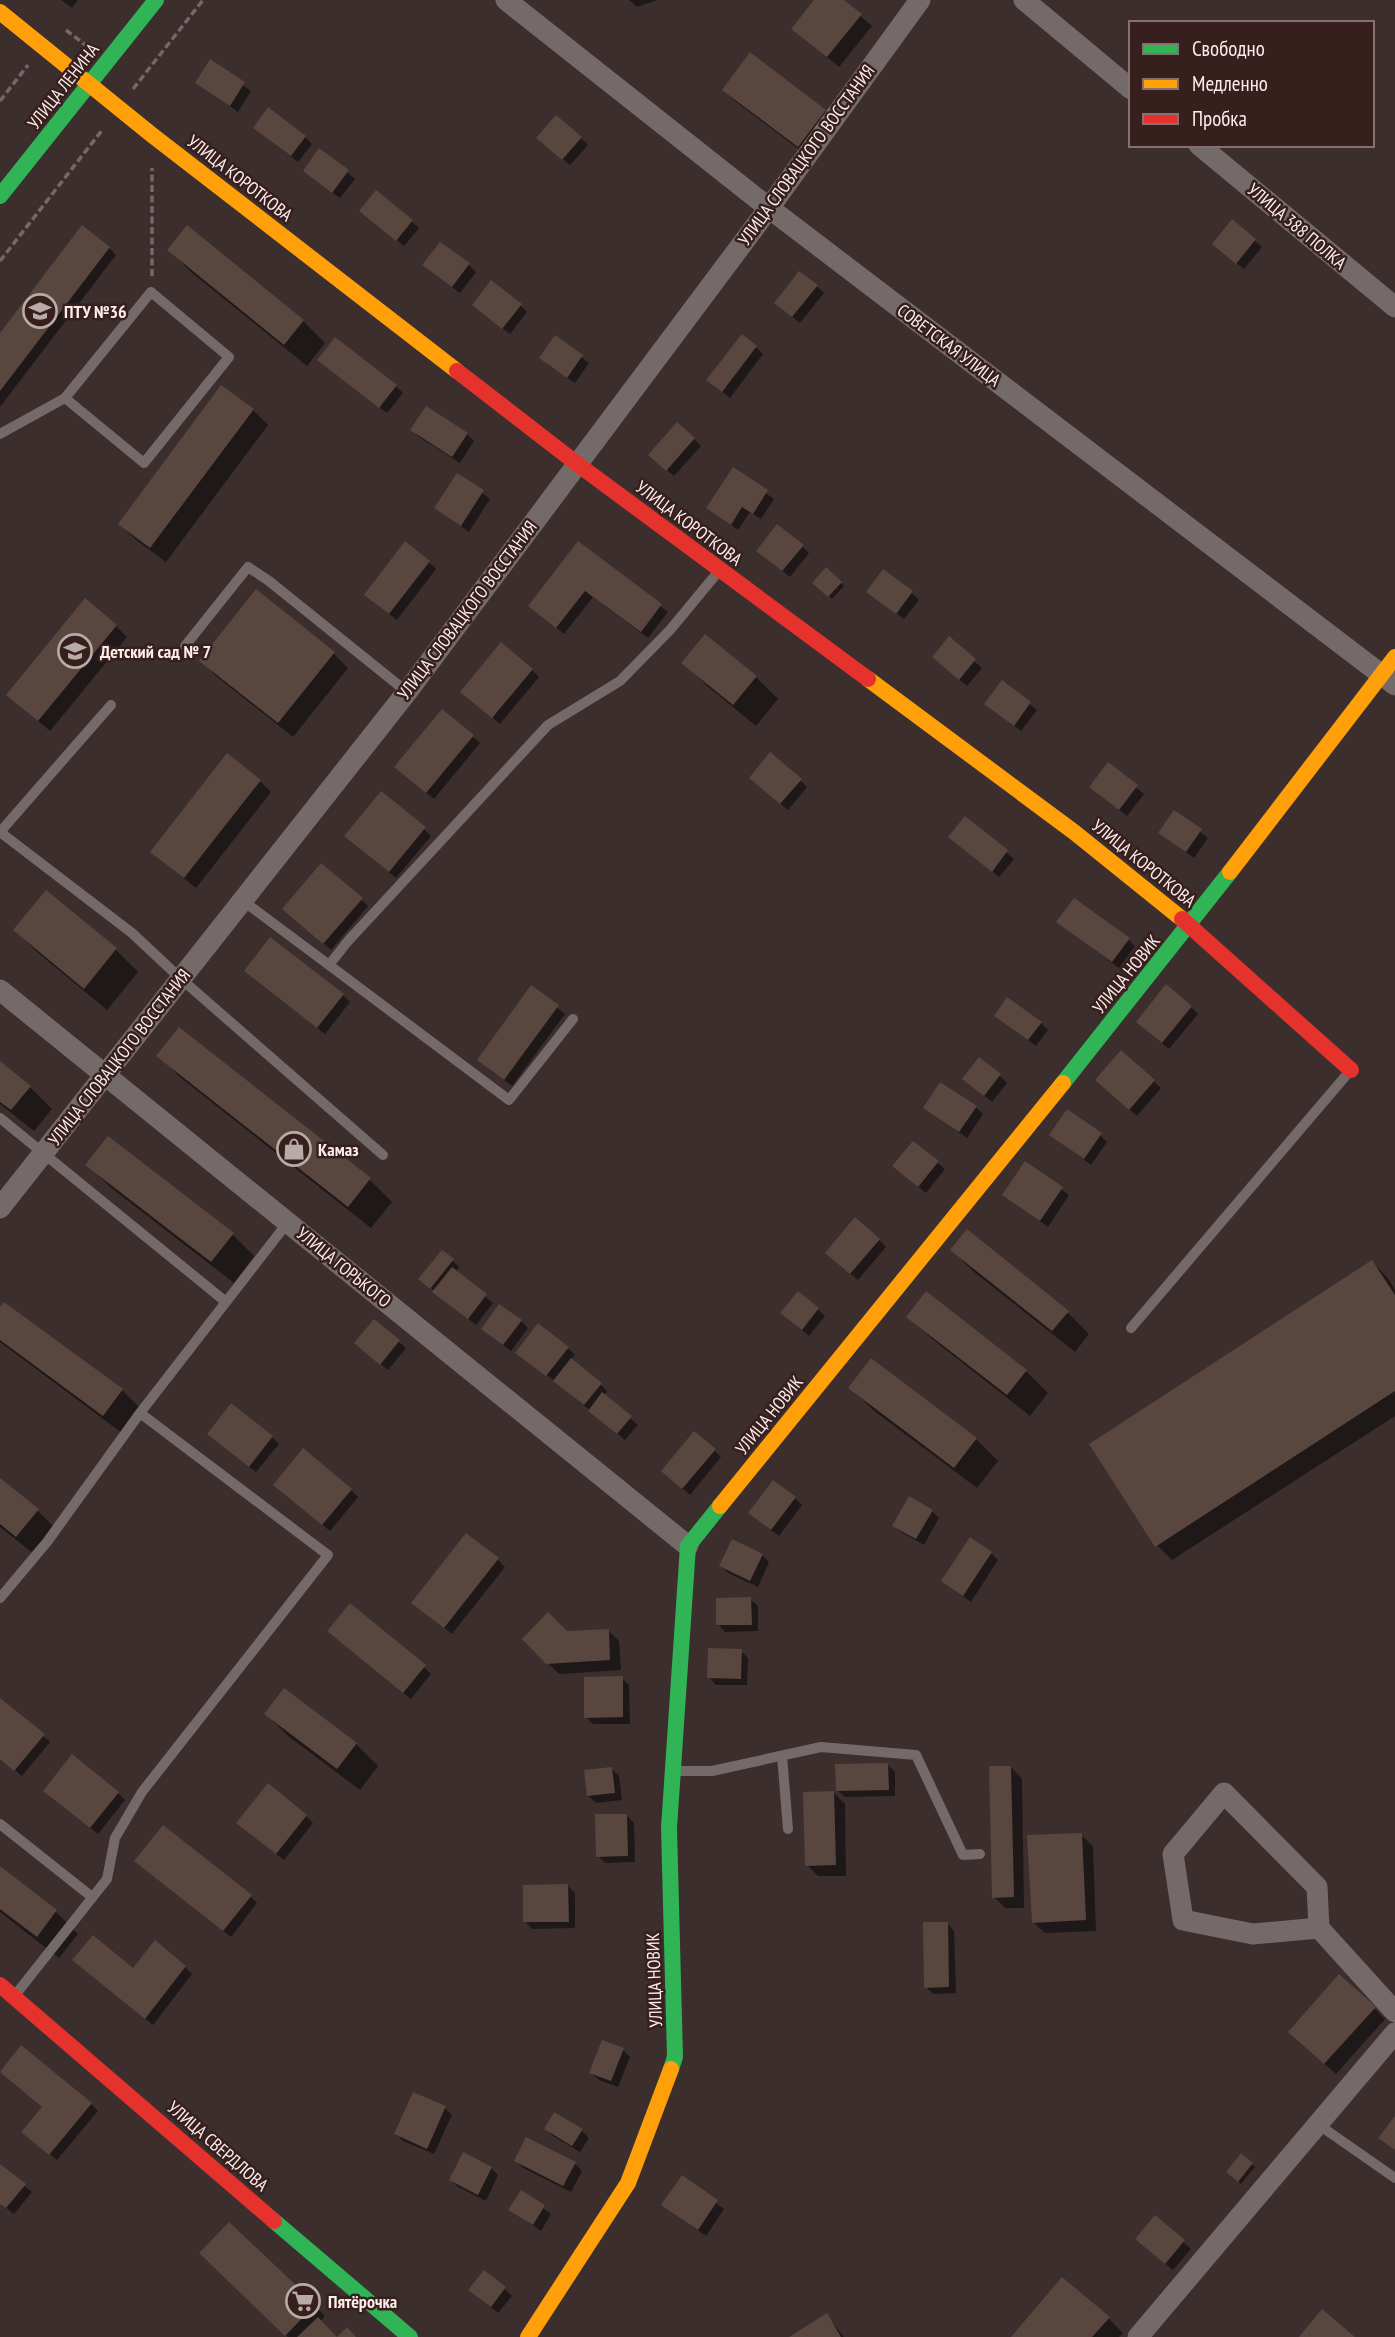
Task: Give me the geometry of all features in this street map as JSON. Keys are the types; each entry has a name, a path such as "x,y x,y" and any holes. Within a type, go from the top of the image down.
{"street":[{"name":"УЛИЦА ЛЕНИНА","path":"0,196 156,0"},
{"name":"СОВЕТСКАЯ УЛИЦА","path":"506,0 769,208 1388,680"},
{"name":"УЛИЦА СЛОВАЦКОГО ВОССТАНИЯ","path":"0,1208 407,692 769,208 920,0"},
{"path":"1024,0 1129,87"},
{"name":"УЛИЦА КОРОТКОВА","path":"0,12 152,135 576,463 1074,832 1190,925 1351,1070"},
{"name":"УЛИЦА 388 ПОЛКА","path":"1201,147 1395,307"},
{"name":"УЛИЦА НОВИК","path":"528,2337 628,2183 675,2057 669,1828 688,1546 1388,680 1395,657"},
{"name":"УЛИЦА ГОРЬКОГО","path":"0,990 688,1546"},
{"path":"1319,1928 1253,1934 1183,1920 1173,1854 1224,1793 1317,1887 1319,1928 1395,2012"},
{"name":"УЛИЦА СВЕРДЛОВА","path":"0,1986 411,2337"},
{"path":"1138,2337 1395,2033"}],"lane":[{"path":"0,434 65,398 151,292 229,357 144,463 65,398"},
{"path":"185,646 248,567 407,692"},
{"path":"329,965 348,941 548,725 620,681 670,629 719,570"},
{"path":"111,705 0,832 132,933 383,1155"},
{"path":"243,900 509,1101 573,1019"},
{"path":"1131,1328 1351,1070"},
{"path":"0,1118 226,1302"},
{"path":"0,1598 47,1542 140,1413 288,1222"},
{"path":"14,1997 107,1879 114,1838 142,1792 328,1555 140,1413"},
{"path":"673,1771 712,1772 821,1748 916,1755 963,1855 980,1854"},
{"path":"782,1756 788,1829"},
{"path":"0,1824 92,1897"},
{"path":"1319,2125 1395,2178"}],"path":[{"path":"0,261 203,0"},
{"path":"60,25 88,46"},
{"path":"130,79 137,84"},
{"path":"151,292 152,135"}],"building":[{"path":"814,0 844,0 862,14 827,57 791,29"},
{"path":"750,52 826,110 798,147 722,90"},
{"path":"210,59 245,82 230,106 195,83"},
{"path":"268,107 306,136 291,156 253,128"},
{"path":"556,115 582,137 562,160 536,138"},
{"path":"319,148 349,170 332,193 303,171"},
{"path":"376,190 413,220 396,241 359,211"},
{"path":"1232,219 1256,239 1236,264 1212,244"},
{"path":"82,225 110,247 0,391 0,333"},
{"path":"187,225 304,320 284,345 167,250"},
{"path":"440,242 470,263 452,287 422,265"},
{"path":"799,271 818,285 792,317 774,303"},
{"path":"491,280 522,304 502,329 472,305"},
{"path":"742,334 757,346 722,392 706,380"},
{"path":"555,335 583,355 567,378 539,358"},
{"path":"335,337 397,385 379,408 317,360"},
{"path":"221,385 254,409 150,548 118,524"},
{"path":"426,406 468,433 452,457 410,430"},
{"path":"677,422 695,438 666,471 648,455"},
{"path":"733,467 768,490 753,514 742,507 731,525 706,508"},
{"path":"457,473 484,490 461,526 434,508"},
{"path":"777,524 804,545 782,571 756,551"},
{"path":"405,541 430,561 389,614 364,595"},
{"path":"578,541 662,604 641,632 585,591 556,628 528,606"},
{"path":"826,567 842,582 828,597 812,583"},
{"path":"883,569 913,591 896,614 866,592"},
{"path":"256,589 335,652 278,723 199,661"},
{"path":"85,598 117,625 38,721 6,695"},
{"path":"705,634 757,676 733,705 681,663"},
{"path":"949,636 976,659 959,680 932,657"},
{"path":"501,642 533,669 492,718 460,692"},
{"path":"1002,680 1031,702 1014,726 984,704"},
{"path":"442,709 474,735 426,793 394,767"},
{"path":"770,752 802,779 780,804 749,778"},
{"path":"227,753 261,780 184,878 150,852"},
{"path":"1108,762 1138,785 1119,810 1089,787"},
{"path":"381,791 426,827 389,872 344,836"},
{"path":"1174,810 1202,829 1186,852 1158,833"},
{"path":"965,816 1008,850 992,872 948,837"},
{"path":"321,863 363,898 323,944 282,909"},
{"path":"46,890 117,948 84,989 13,930"},
{"path":"1074,898 1130,938 1112,962 1056,922"},
{"path":"270,937 344,994 317,1028 244,971"},
{"path":"1166,984 1192,1006 1162,1043 1136,1022"},
{"path":"531,985 559,1005 504,1080 477,1060"},
{"path":"1007,997 1042,1022 1028,1040 994,1016"},
{"path":"179,1027 371,1178 348,1207 156,1056"},
{"path":"1121,1050 1155,1080 1129,1110 1095,1080"},
{"path":"979,1057 1001,1074 984,1096 962,1079"},
{"path":"0,1061 31,1086 11,1110 0,1102"},
{"path":"940,1082 977,1106 959,1132 923,1108"},
{"path":"1067,1109 1102,1133 1084,1159 1049,1135"},
{"path":"108,1136 234,1233 211,1262 85,1165"},
{"path":"913,1141 939,1161 918,1187 892,1166"},
{"path":"1025,1161 1063,1187 1040,1221 1002,1195"},
{"path":"855,1217 880,1239 850,1274 825,1253"},
{"path":"967,1229 1069,1311 1052,1331 950,1250"},
{"path":"442,1250 454,1259 430,1289 418,1279"},
{"path":"1372,1260 1395,1295 1395,1391 1155,1547 1089,1444"},
{"path":"452,1267 487,1294 468,1319 432,1292"},
{"path":"798,1291 819,1308 802,1330 780,1313"},
{"path":"926,1291 1027,1370 1007,1395 906,1317"},
{"path":"4,1302 123,1389 103,1416 0,1340 0,1307"},
{"path":"499,1304 522,1320 503,1345 481,1329"},
{"path":"374,1319 400,1340 380,1365 354,1343"},
{"path":"538,1323 569,1347 546,1376 515,1353"},
{"path":"571,1358 602,1383 584,1405 553,1381"},
{"path":"871,1358 977,1438 954,1468 848,1388"},
{"path":"602,1392 632,1416 617,1434 588,1411"},
{"path":"231,1403 273,1436 249,1467 207,1434"},
{"path":"694,1431 716,1449 682,1489 661,1471"},
{"path":"303,1448 352,1489 322,1525 273,1485"},
{"path":"0,1478 39,1509 16,1537 0,1524"},
{"path":"773,1480 796,1497 771,1530 748,1513"},
{"path":"909,1496 933,1510 916,1539 892,1526"},
{"path":"466,1533 499,1558 444,1628 411,1603"},
{"path":"970,1537 992,1552 963,1596 941,1581"},
{"path":"732,1539 763,1554 750,1581 719,1566"},
{"path":"751,1597 752,1625 716,1625 716,1598"},
{"path":"350,1603 426,1665 403,1693 327,1631"},
{"path":"548,1612 567,1631 609,1629 610,1660 546,1664 522,1639"},
{"path":"708,1648 742,1649 741,1679 707,1678"},
{"path":"623,1676 623,1717 584,1718 584,1677"},
{"path":"284,1688 357,1743 337,1769 264,1714"},
{"path":"0,1698 45,1734 14,1771 0,1759"},
{"path":"72,1754 119,1792 90,1828 43,1791"},
{"path":"888,1763 889,1790 836,1791 835,1764"},
{"path":"989,1766 1011,1766 1014,1897 992,1898"},
{"path":"612,1767 615,1793 587,1796 584,1770"},
{"path":"268,1783 307,1815 276,1854 236,1823"},
{"path":"834,1791 836,1865 805,1866 803,1792"},
{"path":"595,1814 627,1814 628,1856 596,1857"},
{"path":"163,1825 252,1895 223,1931 134,1861"},
{"path":"1082,1833 1086,1920 1032,1923 1027,1835"},
{"path":"0,1866 57,1910 37,1937 0,1909"},
{"path":"568,1884 569,1922 523,1922 523,1885"},
{"path":"923,1922 948,1922 949,1987 924,1988"},
{"path":"93,1935 133,1968 155,1940 186,1966 145,2019 72,1960"},
{"path":"1339,1974 1376,2007 1324,2064 1288,2032"},
{"path":"602,2040 624,2048 611,2081 589,2073"},
{"path":"21,2045 92,2103 49,2155 21,2132 42,2107 0,2072"},
{"path":"413,2092 446,2106 427,2149 394,2134"},
{"path":"554,2112 583,2129 572,2146 544,2129"},
{"path":"1395,2116 1395,2150 1378,2138"},
{"path":"526,2137 576,2162 563,2186 514,2161"},
{"path":"463,2152 492,2167 478,2195 449,2180"},
{"path":"1241,2153 1253,2163 1238,2182 1226,2172"},
{"path":"0,2164 26,2184 6,2208 0,2204"},
{"path":"682,2175 718,2200 698,2230 661,2205"},
{"path":"521,2190 545,2205 533,2225 508,2210"},
{"path":"1155,2215 1185,2240 1165,2264 1135,2239"},
{"path":"229,2222 316,2304 285,2336 199,2253"},
{"path":"484,2270 506,2287 491,2307 468,2290"},
{"path":"1062,2277 1110,2317 1092,2337 1011,2337"},
{"path":"1322,2309 1355,2337 1299,2337"},
{"path":"827,2313 841,2337 789,2337"},
{"path":"318,2317 337,2337 297,2337"},
{"path":"347,2327 356,2337 337,2337"}],"traffic: fast":[{"path":"0,196 156,0"},
{"path":"1063,1083 1230,872"},
{"path":"671,2069 675,2057 669,1828 688,1546 720,1506"},
{"path":"274,2221 410,2337"}],"traffic: slow":[{"path":"0,12 152,135 457,371"},
{"path":"1230,872 1395,657"},
{"path":"868,679 1074,832 1182,919"},
{"path":"720,1506 1063,1083"},
{"path":"528,2337 628,2183 671,2069"}],"traffic: jam":[{"path":"457,371 576,463 868,679"},
{"path":"1182,919 1351,1070"},
{"path":"0,1985 274,2221"}],"place":[{"name":"ПТУ №36","path":"40,311"},
{"name":"Детский сад № 7","path":"75,651"},
{"name":"Камаз","path":"294,1149"},
{"name":"Пятёрочка","path":"303,2301"}]}
